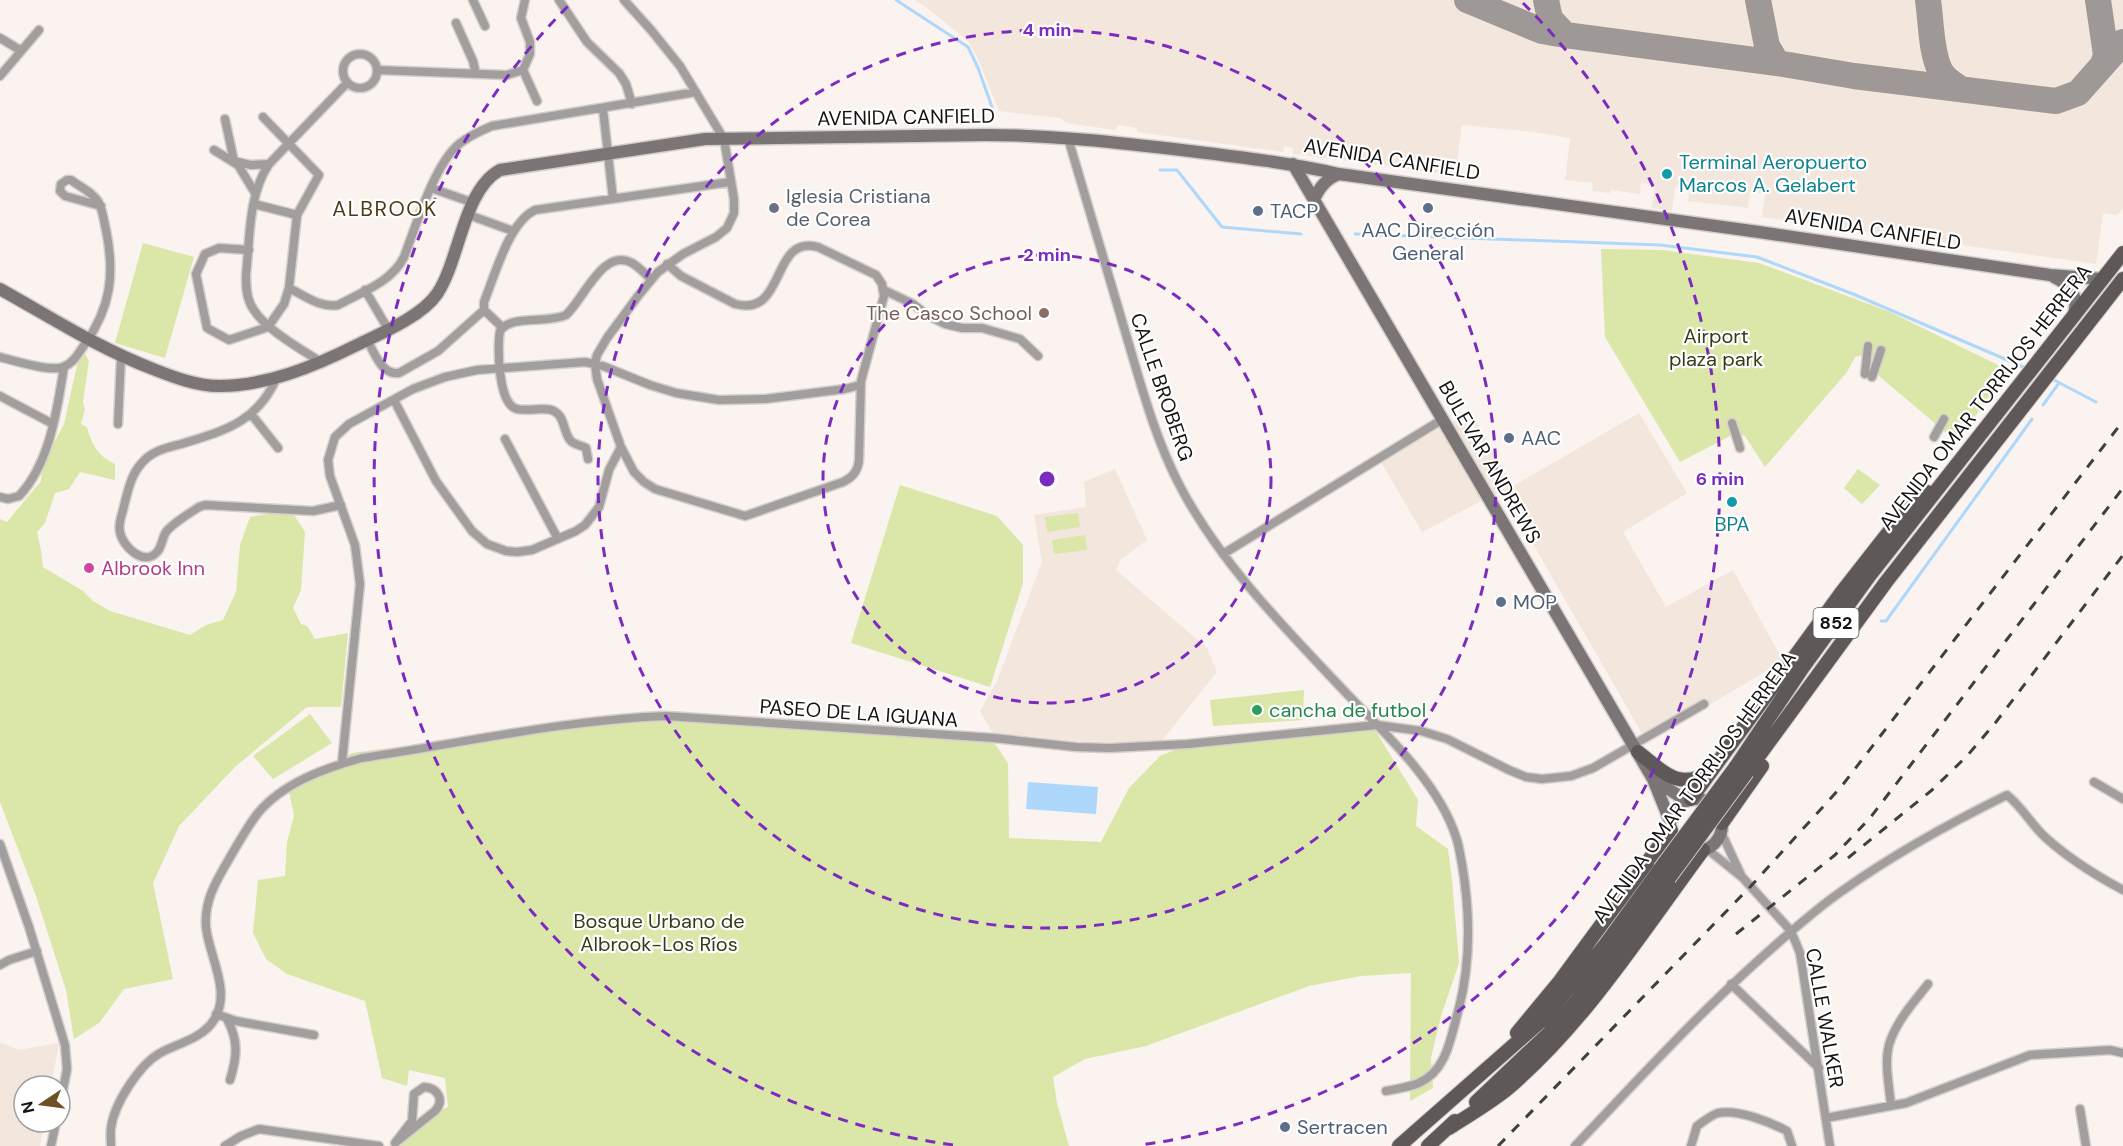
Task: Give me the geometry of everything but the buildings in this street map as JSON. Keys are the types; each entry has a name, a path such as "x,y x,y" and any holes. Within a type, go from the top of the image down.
{"main road":[{"name":"AVENIDA CANFIELD","path":"0,289 87,340 121,357 166,375 204,385 237,385 277,377 321,363 420,310 436,294 484,182 500,170 691,140 1005,135 1144,145 1293,164 1339,174 2050,275 2102,279"},
{"name":"BULEVAR ANDREWS","path":"1293,164 1636,749 1653,779 1670,825"},
{"path":"1314,199 1329,178 1339,174"},
{"name":"AVENIDA OMAR TORRIJOS HERRERA","path":"1745,773 1815,651 1870,575 2123,253"},
{"path":"2050,275 2067,285 2073,293 2076,302 2073,317"},
{"name":"AVENIDA OMAR TORRIJOS HERRERA","path":"1428,1146 1549,1033 1585,990 1847,634 2123,279"},
{"path":"1471,1084 1560,981 1644,866 1670,825 1677,807 1689,800 1723,758 1841,593 1910,505 1941,482"},
{"path":"1636,749 1667,776 1678,780 1696,778 1713,770"},
{"path":"1723,758 1723,772 1730,780 1744,783 1745,773"},
{"path":"1668,878 1716,841 1745,773"},
{"name":"BULEVAR ANDREWS","path":"1653,779 1689,800"},
{"path":"1689,800 1701,800 1711,804 1718,812 1721,827"},
{"path":"1670,825 1679,844 1686,849 1705,849"},
{"path":"1644,866 1658,861 1669,864 1676,877 1668,878"},
{"name":"AVENIDA OMAR TORRIJOS HERRERA","path":"1399,1146 1541,1021 1605,945 1668,878"}],"street":[{"path":"473,0 485,26"},
{"path":"377,70 507,75 523,70 531,47 521,18 525,0"},
{"path":"559,0 587,42 619,72 626,84 632,104"},
{"path":"624,0 668,51 724,139 735,208 727,228 716,237 667,264 651,279 597,355 597,379 621,447 634,472 655,489 740,516 753,515 843,482 852,476 859,460 860,385 883,302 884,290 879,279 871,272 812,245 801,246 791,252 768,295 760,302 749,306 729,301 681,276 667,264"},
{"path":"456,22 473,61 476,74"},
{"path":"0,76 39,30"},
{"path":"0,38 20,50"},
{"path":"356,54 372,59 377,70 375,81 367,87 356,88 347,83 342,72 346,61 356,54"},
{"path":"523,70 537,101"},
{"path":"321,363 268,327 250,305 246,275 255,193 263,173 347,83"},
{"path":"289,288 320,304 338,305 391,275 400,265 438,170 458,145 471,135 492,126 696,92"},
{"path":"603,109 613,199"},
{"path":"249,250 219,248 205,254 196,274 207,328 229,340 268,327 284,304 289,288 297,215 319,175 263,117"},
{"path":"225,119 234,161 255,193"},
{"name":"CALLE BROBERG","path":"1068,138 1157,435 1186,496 1223,554 1262,602 1416,770 1446,813 1457,837 1467,900 1468,954 1455,1021 1442,1064 1436,1072 1421,1082 1386,1091"},
{"path":"214,150 234,161 251,165 269,164"},
{"path":"502,327 484,310 484,302 513,231 523,217 535,210 730,182"},
{"path":"431,188 513,231"},
{"path":"254,204 297,215"},
{"path":"0,357 51,368 64,367 74,360 97,326 105,308 111,279 110,250 101,206"},
{"path":"588,459 586,448 569,439 561,418 556,412 518,410 509,405 505,397 500,368 499,335 502,327 510,323 558,318 566,315 604,267 613,260 634,264 651,279"},
{"path":"365,290 388,329"},
{"path":"884,290 913,304 927,315 945,324 962,328 982,328 1020,339 1038,356"},
{"path":"367,340 385,370 391,374 399,373 438,351 484,310"},
{"path":"1868,346 1869,376 1881,350"},
{"path":"118,424 121,357"},
{"path":"342,763 360,584 356,545 328,468 329,452 335,437 349,424 422,385 445,376 500,368 585,362 659,388 693,397 719,400 765,399 860,385"},
{"path":"0,496 8,499 19,496 37,468 49,442 64,367"},
{"path":"277,377 272,390 251,414 229,428 164,448 143,462 131,481 119,524 126,547 138,555 153,555 157,552 168,530 205,505 313,511 342,506"},
{"path":"0,396 53,424"},
{"path":"393,400 436,481 472,531 481,540 499,549 517,552 532,550 576,531 596,514 609,470 621,447"},
{"path":"251,414 278,448"},
{"path":"1223,554 1443,419"},
{"path":"1934,437 1944,419"},
{"path":"1732,423 1740,448"},
{"path":"505,439 558,539"},
{"name":"PASEO DE LA IGUANA","path":"216,1014 220,1001 220,989 206,922 208,902 213,887 253,819 265,806 301,780 342,763 400,751 611,719 666,716 1110,748 1188,744 1377,725 1420,731 1447,739 1509,770 1526,777 1542,779 1577,774 1636,749 1704,704"},
{"path":"2094,782 2123,799"},
{"path":"1575,1146 1694,1020 1791,931 1841,891 1894,857 1950,823 2007,795 2018,804 2039,831 2058,849 2082,867 2123,890"},
{"name":"CALLE WALKER","path":"1721,827 1743,878"},
{"path":"0,844 37,951 65,1046 66,1074"},
{"name":"CALLE WALKER","path":"1705,849 1743,878 1791,931 1800,953 1830,1146"},
{"path":"0,965 37,951"},
{"path":"1731,984 1819,1068"},
{"path":"1891,1105 1888,1063 1891,1039 1900,1022 1928,984"},
{"path":"111,1146 111,1127 115,1114 125,1092 144,1066 160,1053 201,1033 214,1020 216,1014 227,1019 314,1035"},
{"path":"227,1019 237,1049 230,1080"},
{"path":"1826,1118 1906,1103 2030,1055 2110,1050 2123,1053"},
{"path":"424,1087 437,1092 440,1101 438,1108 392,1144 411,1121 412,1098 416,1091 424,1087"},
{"path":"2080,1109 2086,1146"},
{"path":"1691,1146 1697,1126 1717,1113 1740,1114 1770,1122 1787,1131 1792,1146"},
{"path":"225,1146 259,1129 379,1146"},
{"path":"242,1136 244,1146"},
{"path":"312,1137 315,1146"}],"shaded area":[{"path":"914,0 2123,0 2123,208 2117,215 2103,213 2096,264 1762,217 1765,194 1750,192 1748,208 1688,201 1690,189 1675,187 1672,211 1652,208 1655,185 1641,183 1640,194 1611,190 1610,193 1592,191 1593,183 1565,180 1570,138 1534,132 1462,125 1455,175 1293,154 1293,148 1284,146 1283,152 1137,132 1137,128 1118,125 1115,130 1067,123 1060,118 999,111 979,61 968,41"},
{"path":"1471,411 1513,486 1639,413 1687,493 1623,532 1666,607 1733,570 1783,661 1647,742 1502,490 1422,532 1381,462"},
{"path":"1115,469 1147,540 1120,560 1116,570 1207,648 1217,672 1160,743 1076,741 992,732 980,711 997,681 1042,562 1034,515 1086,507 1084,482"},
{"path":"0,1042 18,1050 59,1043 53,1074 12,1074 12,1134 42,1134 40,1146 0,1146"}],"green space":[{"path":"143,243 194,257 165,358 115,343"},
{"name":"Airport plaza park","path":"1601,249 1662,250 1759,263 1890,312 2006,369 1983,406 1956,441 1879,376 1879,361 1871,356 1862,356 1855,357 1847,372 1765,467 1745,436 1736,433 1680,462 1605,337"},
{"path":"81,347 89,361 83,402 85,410 81,424 87,427 93,444 100,454 115,464 115,480 80,472 69,489 55,493 45,523 37,532 43,567 83,591 93,601 110,611 190,635 206,625 223,620 236,592 240,545 250,517 273,513 294,515 305,532 301,590 293,608 301,624 307,626 315,639 348,633 341,707 307,707 236,766 179,826 153,883 173,979 124,989 99,1023 74,1039 66,990 36,896 0,802 0,519 7,522 41,481 42,465 64,424"},
{"path":"1858,469 1880,485 1862,504 1844,488"},
{"path":"900,485 997,516 1023,545 1023,583 990,687 851,643"},
{"path":"1078,513 1080,527 1047,532 1045,517"},
{"path":"1085,535 1087,550 1054,554 1052,540"},
{"name":"cancha de futbol","path":"1304,690 1303,720 1213,726 1210,700"},
{"path":"310,714 332,743 273,779 253,756"},
{"name":"Bosque Urbano de Albrook-Los Ríos","path":"662,717 992,740 1008,763 1009,838 1101,842 1129,788 1160,756 1190,744 1259,732 1372,725 1418,800 1416,826 1448,849 1459,963 1441,1016 1431,1058 1433,1088 1410,1101 1411,973 1361,976 1309,986 1146,1046 1085,1059 1053,1077 1057,1103 1069,1146 401,1146 403,1135 427,1117 448,1107 445,1078 409,1070 407,1086 382,1078 365,1001 287,974 266,959 253,933 258,880 285,876 287,842 294,816 288,785 352,753 513,732"}],"water":[{"path":"1028,782 1098,787 1096,814 1026,809"}],"waterway":[{"path":"896,0 968,47 992,107"},
{"path":"1160,170 1177,170 1222,227 1301,234"},
{"path":"1355,234 1660,245 1757,257 1853,294 2026,368"},
{"path":"2052,379 2096,402"},
{"path":"2043,405 2059,383"},
{"path":"1881,621 1886,621 2032,419"}],"taxiway":[{"path":"1467,0 1542,31 1565,35 1777,63 1854,76 2056,101 2078,93 2123,42"},
{"path":"1546,0 1550,19 1565,35"},
{"path":"1758,0 1767,46 1777,63"},
{"path":"1928,0 1937,63 1944,76 1961,89"},
{"path":"2098,0 2106,55 2103,64"}],"railway":[{"path":"1498,1146 1751,886 1841,787 2123,421"},
{"path":"1736,934 1835,855 1870,818 2123,488"},
{"path":"1848,858 1932,790 1967,756 1996,722 2123,555"}],"place":[{"name":"Terminal Aeropuerto Marcos A. Gelabert","path":"1667,174"},
{"name":"Iglesia Cristiana de Corea","path":"774,208"},
{"name":"AAC Dirección General","path":"1428,208"},
{"name":"TACP","path":"1258,211"},
{"name":"The Casco School","path":"1044,313"},
{"name":"AAC","path":"1509,438"},
{"name":"BPA","path":"1732,502"},
{"name":"Albrook Inn","path":"89,568"},
{"name":"MOP","path":"1501,602"},
{"name":"cancha de futbol","path":"1257,710"},
{"name":"Sertracen","path":"1285,1127"}],"district":[{"name":"ALBROOK","path":"385,209"}]}
